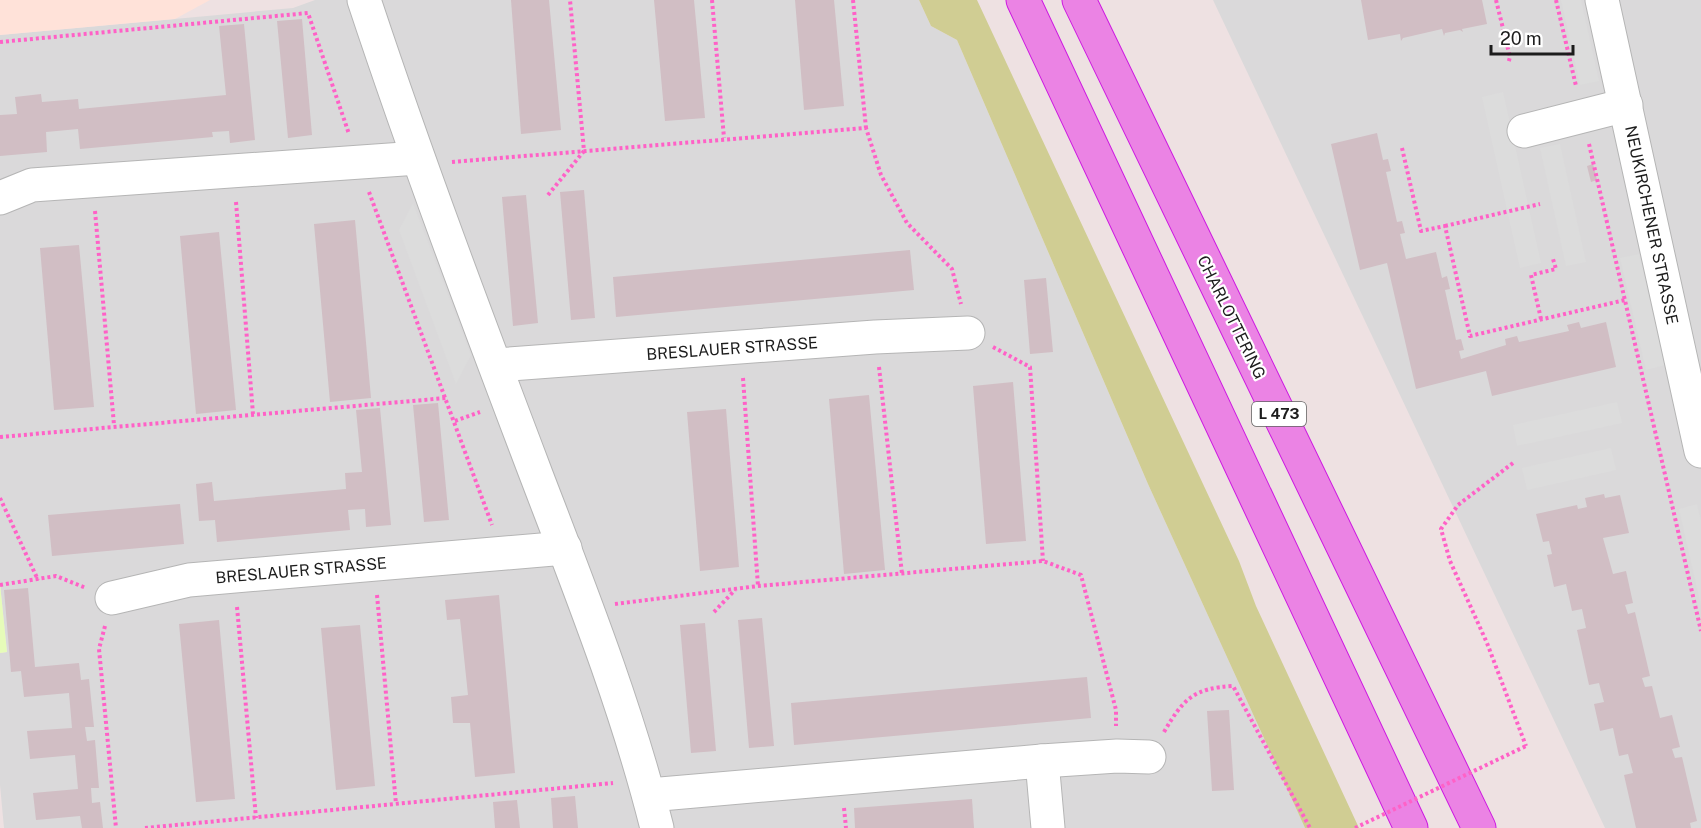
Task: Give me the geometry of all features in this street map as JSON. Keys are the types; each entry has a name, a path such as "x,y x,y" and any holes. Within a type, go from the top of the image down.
{"highway":[{"path":"1023,0 1411,828"},
{"name":"CHARLOTTERING","path":"1079,0 1479,828"}],"street":[{"path":"364,0 419,161 587,608 657,828"},
{"name":"NEUKIRCHENER STRASSE","path":"1602,0 1701,451"},
{"path":"1524,131 1626,105"},
{"path":"0,198 32,185 419,161"},
{"name":"BRESLAUER STRASSE","path":"496,365 875,337 968,333"},
{"name":"BRESLAUER STRASSE","path":"112,598 189,580 565,548"},
{"path":"646,788 1133,757"},
{"path":"1042,761 1048,828"}],"path":[{"path":"548,195 584,151 570,0"},
{"path":"712,0 724,138"},
{"path":"853,0 866,128 881,175 907,223 952,269 968,333 1029,367 1043,561"},
{"path":"1496,0 1510,57 1508,64"},
{"path":"1556,0 1701,631"},
{"path":"419,161 584,151 866,128"},
{"path":"1402,148 1421,231 1540,204"},
{"path":"233,171 253,414"},
{"path":"92,181 114,425"},
{"path":"1445,226 1470,336 1625,300"},
{"path":"1541,319 1531,275 1556,269 1553,259"},
{"path":"875,337 902,575"},
{"path":"740,348 758,586"},
{"path":"0,436 447,398"},
{"path":"1355,828 1526,746 1488,643 1450,561 1441,529 1458,505 1514,463"},
{"path":"0,498 38,580"},
{"path":"587,608 758,586 1043,561 1081,575 1116,710 1133,757 1180,705 1207,687 1233,686 1310,828"},
{"path":"375,564 396,804"},
{"path":"0,585 56,576 112,598 99,649 116,828"},
{"path":"234,576 256,818"},
{"path":"714,612 735,589"},
{"path":"145,828 396,804 646,788"}],"shaded area":[{"path":"0,0 210,0 175,19 0,35"},
{"path":"315,0 919,0 931,26 957,40 1148,484 1305,828 4,828 0,785 0,653 7,652 0,584 0,35 293,8"},
{"path":"919,0 977,0 1239,561 1256,606 1359,828 1305,828 1148,484 957,40 931,26"},
{"path":"1213,0 1701,0 1701,828 1605,828"},
{"path":"1561,0 1581,0 1599,81 1580,85"},
{"path":"1503,92 1541,263 1520,268 1482,97"},
{"path":"1560,144 1586,262 1566,266 1540,148"},
{"path":"413,203 471,355 456,384 399,230"},
{"path":"1639,254 1665,365 1646,370 1620,258"},
{"path":"1617,402 1622,423 1517,446 1513,425"},
{"path":"1611,448 1616,470 1527,490 1522,468"},
{"path":"1697,504 1701,521 1701,606 1679,509"}],"green space":[{"path":"0,584 7,652 0,653"}],"building":[{"path":"511,0 549,0 561,130 521,134"},
{"path":"654,0 694,0 705,118 665,121"},
{"path":"795,0 834,0 844,106 804,110"},
{"path":"1361,0 1482,0 1487,24 1462,29 1463,32 1460,30 1445,33 1444,36 1442,29 1403,38 1401,41 1400,34 1368,40"},
{"path":"302,19 312,135 288,138 277,21"},
{"path":"244,24 255,140 230,143 229,131 212,132 213,137 80,149 78,129 46,132 47,152 0,156 0,115 17,114 15,97 41,94 42,102 78,99 79,109 226,95 219,26"},
{"path":"1377,133 1383,160 1388,159 1391,171 1386,172 1397,222 1402,221 1405,233 1400,234 1406,259 1436,252 1442,278 1447,276 1450,289 1445,290 1456,340 1461,339 1464,350 1459,351 1461,359 1506,345 1505,339 1517,336 1519,342 1569,331 1567,325 1579,322 1581,328 1606,322 1616,367 1492,396 1486,371 1416,389 1387,263 1360,270 1331,144"},
{"path":"1593,164 1597,180 1591,182 1587,166"},
{"path":"584,190 595,318 571,320 560,192"},
{"path":"526,195 538,323 513,326 502,197"},
{"path":"355,220 371,398 330,402 314,224"},
{"path":"219,232 236,410 196,414 180,236"},
{"path":"79,245 94,407 54,410 40,248"},
{"path":"910,250 914,290 616,317 613,277"},
{"path":"1046,278 1053,352 1030,354 1024,280"},
{"path":"1013,382 1026,541 986,544 973,386"},
{"path":"869,395 885,570 844,574 829,399"},
{"path":"438,403 449,520 424,522 413,405"},
{"path":"380,408 391,525 366,527 365,509 348,510 350,530 217,542 215,520 199,521 196,484 212,482 214,501 346,489 345,473 362,472 356,410"},
{"path":"726,409 739,567 700,571 687,412"},
{"path":"1604,494 1605,498 1620,495 1629,533 1603,538 1613,574 1626,571 1633,603 1625,605 1628,614 1635,612 1650,676 1642,678 1645,687 1652,686 1660,718 1672,715 1680,747 1672,749 1675,758 1682,757 1697,821 1690,823 1691,828 1636,828 1624,775 1633,773 1628,754 1619,756 1613,728 1600,731 1594,704 1604,702 1599,683 1589,685 1577,630 1586,628 1582,609 1572,611 1566,584 1554,587 1547,555 1552,554 1549,541 1543,542 1536,514 1577,505 1578,509 1587,507 1585,498"},
{"path":"180,504 184,544 52,556 48,515"},
{"path":"28,588 35,667 79,663 81,680 89,679 94,727 85,727 87,741 95,740 99,788 91,788 92,803 100,802 103,828 82,828 80,816 36,820 33,793 78,789 75,755 30,759 27,731 72,728 69,693 24,697 21,671 11,672 4,590"},
{"path":"499,595 515,773 475,777 470,723 453,723 451,697 468,695 460,619 447,620 445,600"},
{"path":"762,618 774,746 749,748 738,620"},
{"path":"219,620 235,799 196,802 179,624"},
{"path":"705,623 716,751 691,753 680,625"},
{"path":"360,625 375,786 336,790 321,628"},
{"path":"1087,677 1091,718 794,745 791,703"},
{"path":"1229,710 1234,790 1212,791 1207,711"},
{"path":"575,796 578,828 553,828 551,798"},
{"path":"972,799 974,828 855,828 854,808"},
{"path":"517,800 520,828 495,828 493,802"}]}
